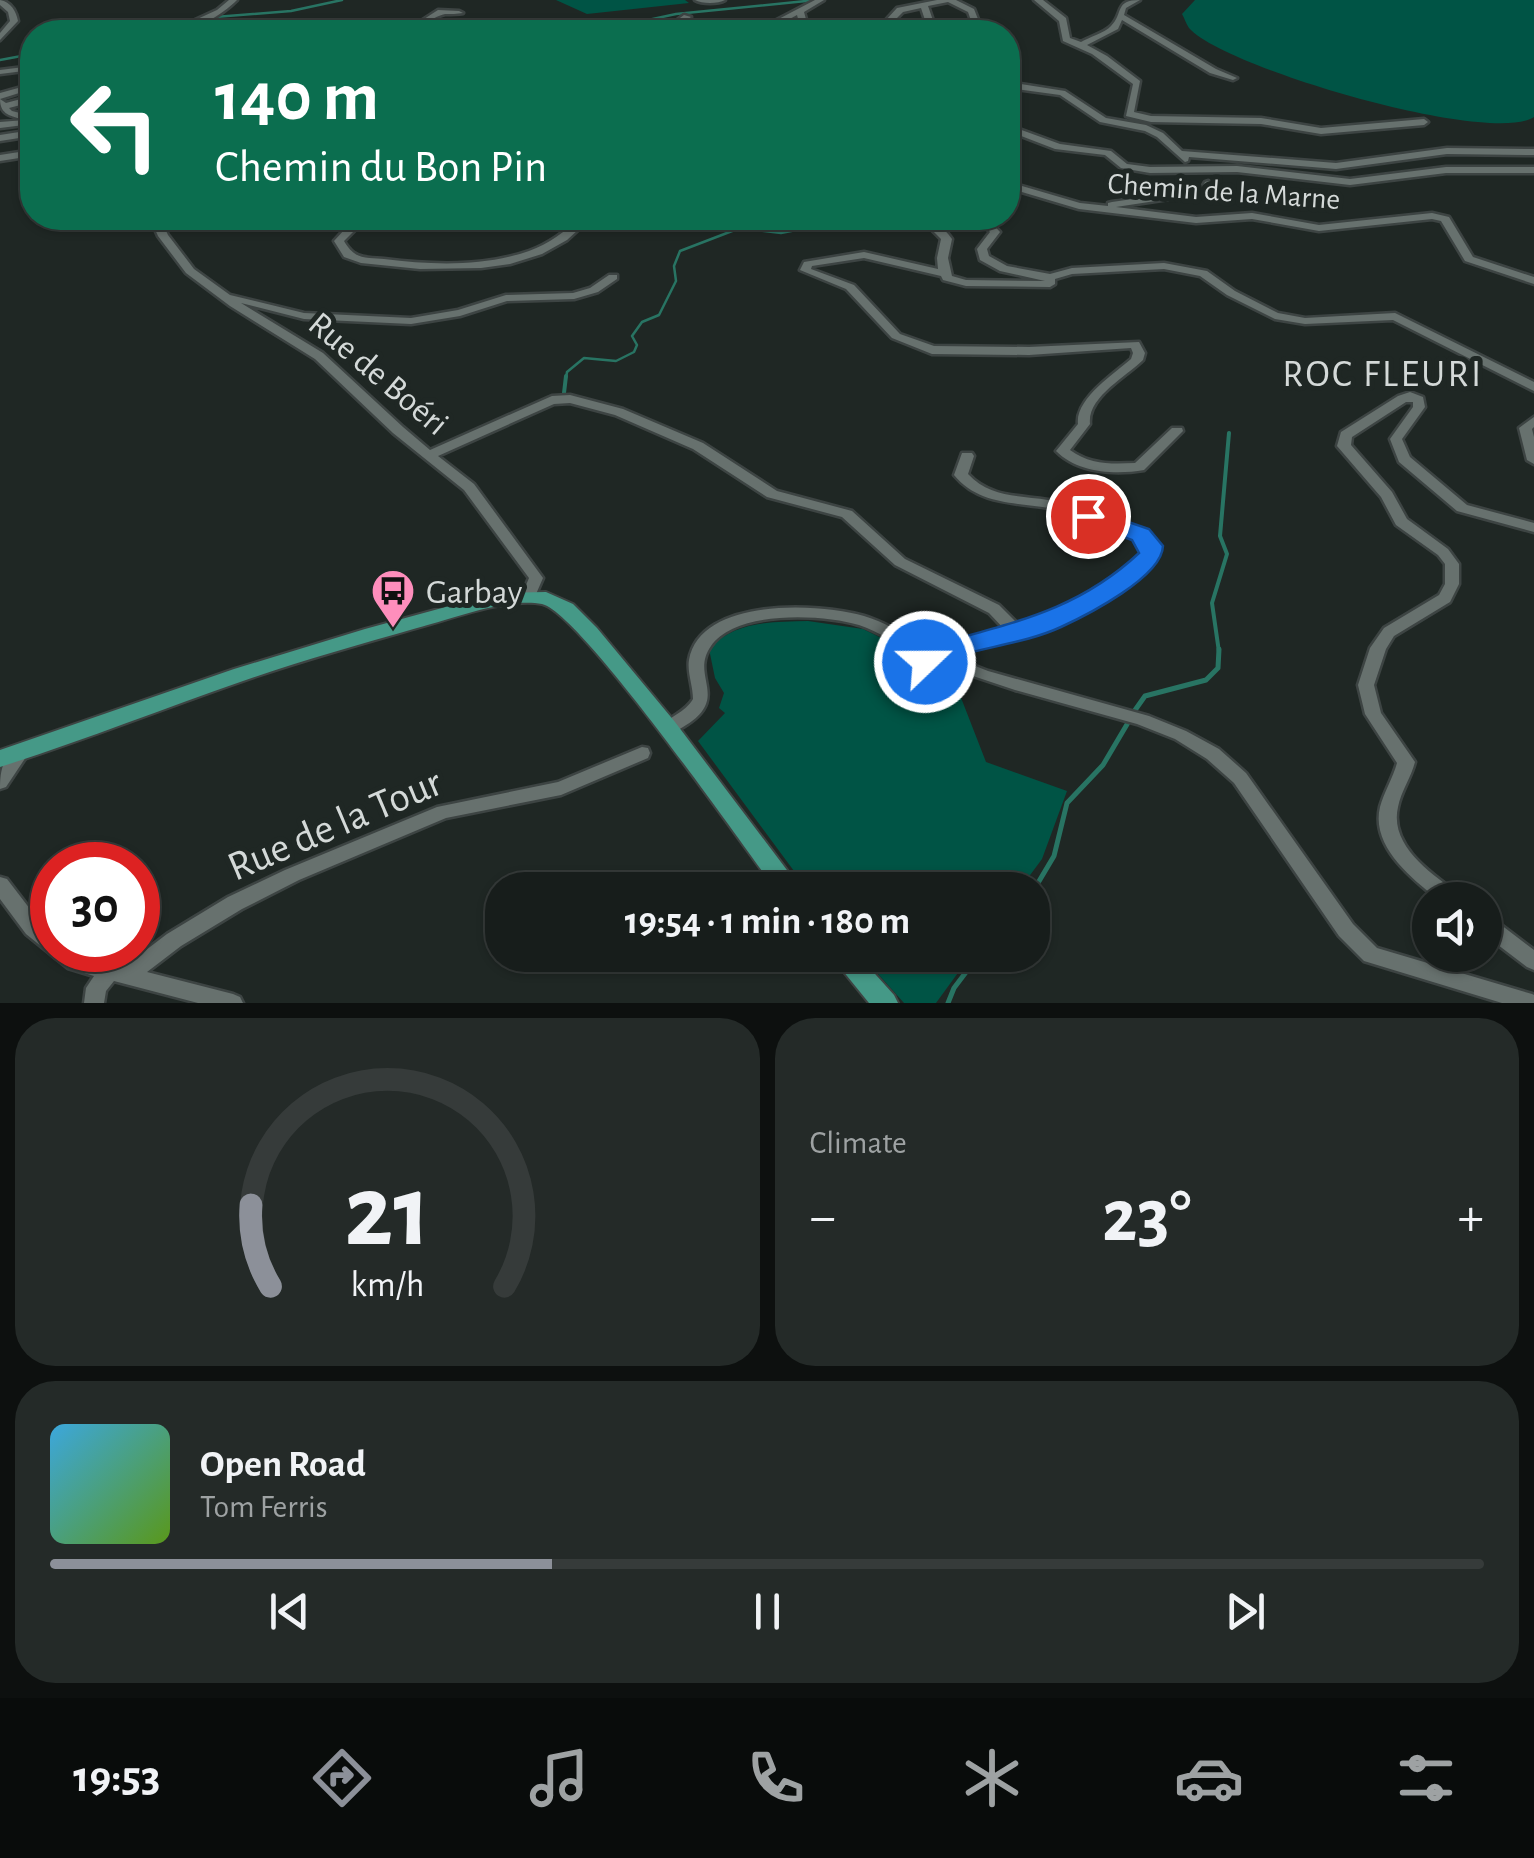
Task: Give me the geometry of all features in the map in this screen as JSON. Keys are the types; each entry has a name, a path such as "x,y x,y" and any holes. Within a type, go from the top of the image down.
{"main road":[{"path":"10,757 240,674 498,598 528,597 555,602 579,620 668,728 776,872"},
{"path":"857,972 885,1003"}],"street":[{"path":"201,20 234,0"},
{"path":"699,0 721,0"},
{"path":"782,20 820,0"},
{"path":"890,20 900,10 949,0 971,11 974,20"},
{"path":"1038,0 1063,20 1066,39 1084,43 1108,57 1117,72 1137,83 1131,121 1204,169"},
{"path":"1084,43 1115,27 1123,7 1136,0"},
{"path":"0,1 12,11 14,21 0,38"},
{"path":"923,4 929,20"},
{"path":"800,9 802,20"},
{"path":"428,20 441,12 459,13"},
{"path":"1120,16 1213,72 1233,78"},
{"path":"1020,87 1062,93 1103,120 1148,129"},
{"path":"2,101 10,113 20,118"},
{"path":"1130,114 1151,119 1262,122 1321,131 1424,122"},
{"path":"1020,133 1058,147 1108,153 1124,166 1150,170 1204,169 1350,182 1446,170 1534,170"},
{"path":"0,138 18,146"},
{"path":"0,158 18,146"},
{"path":"1181,154 1336,166 1446,151 1534,152"},
{"path":"1096,208 1177,198 1204,191 1208,184"},
{"name":"Chemin de la Marne","path":"1020,185 1096,208 1196,220 1267,217 1319,228 1432,216 1445,219 1469,259 1534,281"},
{"name":"Rue de Boéri","path":"162,230 183,264 228,299 319,356 469,487 536,578 528,597"},
{"path":"349,230 340,242 348,255 361,260 453,270 542,250 577,230"},
{"path":"941,230 948,238 943,274"},
{"path":"993,230 982,250 984,258 1004,269 1050,277 1072,271 1164,266 1203,273 1275,316 1304,320 1396,316 1534,387"},
{"path":"1050,277 1050,284 1027,287 966,283 864,255 808,264 806,270 850,287 896,336 932,350 1029,351 1132,343 1138,348 1137,360 1095,396 1064,454 1096,466 1139,467 1177,431"},
{"path":"228,299 304,316 411,321 460,313 506,298 574,296 594,290 613,277"},
{"path":"1432,882 1391,839 1388,808 1402,783 1406,762 1373,714 1366,685 1378,648 1389,632 1444,598 1452,584 1452,564 1443,552 1401,522 1387,496 1344,446 1346,435 1410,396 1419,400 1419,407 1396,438 1404,459 1462,508 1534,528"},
{"path":"429,455 552,400 570,399 618,412 698,446 772,494 847,514 900,562 994,609 1015,630"},
{"path":"1531,426 1534,460"},
{"path":"948,656 1015,630 1050,622 1092,601 1143,566 1151,556 1152,546 1140,534 1055,504 985,495 961,475 966,456"},
{"path":"668,728 683,721 701,702 704,694 698,656 704,642 716,630 748,617 827,613 860,620 922,650 932,645 948,656 1190,740 1226,762 1346,930 1372,955 1532,1003"},
{"name":"Rue de la Tour","path":"118,973 292,876 443,812 561,788 642,753"},
{"path":"0,782 10,757"},
{"path":"0,885 30,924"},
{"path":"1502,937 1534,961"},
{"path":"114,972 233,1003"},
{"path":"94,1003 96,988 118,973"}],"green space":[{"path":"556,0 685,0 689,3 587,14"},
{"path":"1195,0 1534,0 1534,117 1508,123 1467,121 1415,112 1302,81 1252,63 1189,28 1182,14"},
{"path":"808,621 863,629 951,672 986,762 1067,791 1042,859 1032,872 795,872 698,741 725,713 719,708 724,693 715,678 709,649 730,633 767,623"},
{"path":"876,972 959,972 936,1003 904,1003"}],"waterway":[{"path":"215,17 291,11 342,0"},
{"path":"648,20 816,0"},
{"path":"0,60 20,56"},
{"path":"566,378 567,372 584,358 616,361 634,352 637,345 632,336 642,322 659,315 676,281 674,266 680,251 735,230"},
{"path":"756,230 796,230"},
{"path":"564,393 566,376"},
{"path":"1219,651 1212,603 1227,554 1220,536 1229,433"},
{"path":"1133,713 1145,696 1206,680 1218,668 1219,651"},
{"path":"1044,872 1054,856 1067,803 1103,765 1129,721"},
{"path":"948,1003 966,972"}],"place":[{"name":"Garbay","path":"393,629"}],"district":[{"name":"ROC FLEURI","path":"1383,373"}],"route":[{"path":"925,662 944,664 950,656 947,650 978,645 1015,630 1050,622 1124,581 1151,556 1152,546 1140,534 1088,516"}]}
